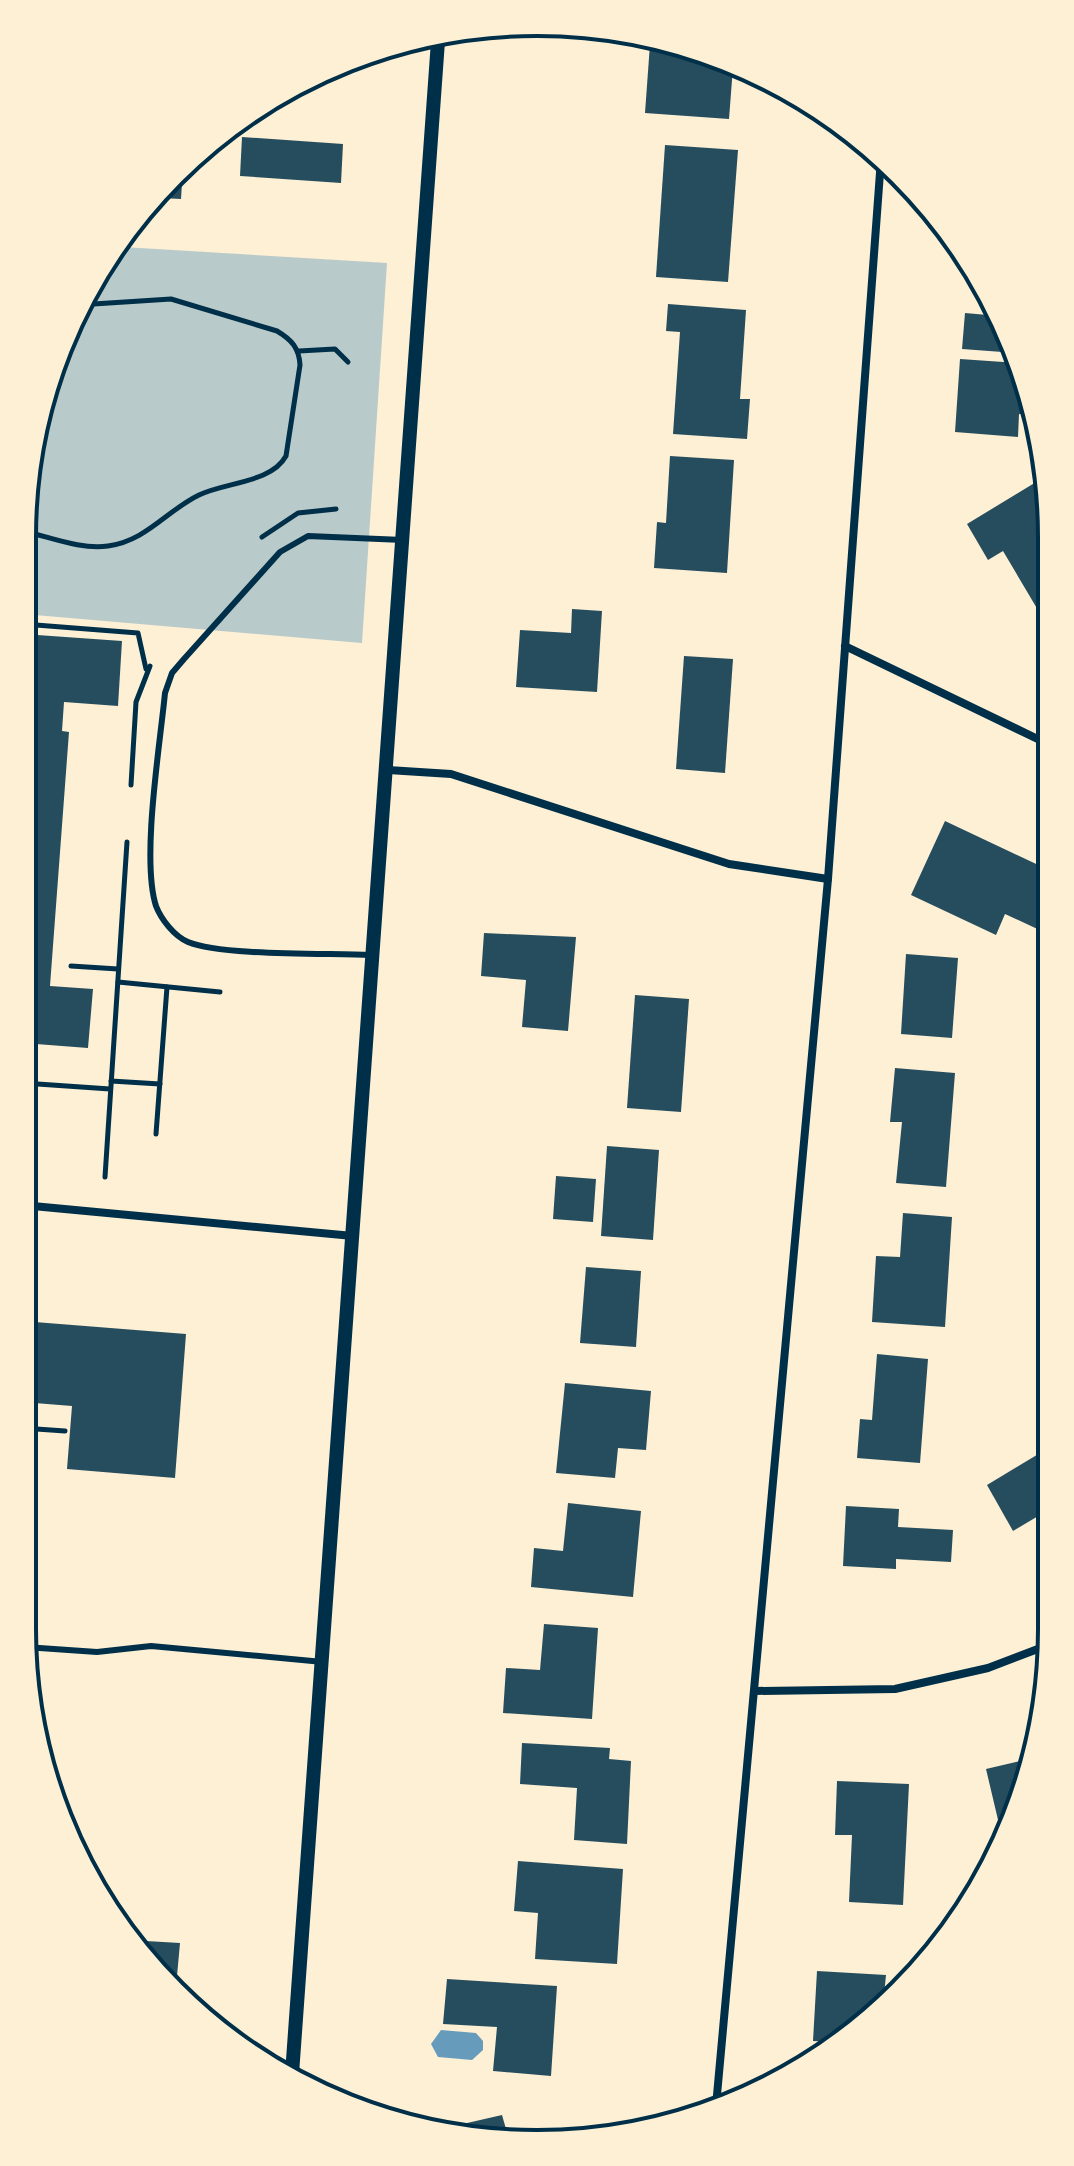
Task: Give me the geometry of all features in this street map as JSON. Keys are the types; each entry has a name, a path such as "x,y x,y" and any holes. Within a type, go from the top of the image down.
{"street":[{"path":"293,2066 438,46"},
{"path":"717,2096 828,879 880,172"},
{"path":"845,646 1038,739"},
{"path":"388,770 451,774 729,864 828,879"},
{"path":"36,1206 354,1236"},
{"path":"755,1691 895,1689 988,1668 1037,1649"}],"lane":[{"path":"374,955 223,948 187,942 168,927 156,907 151,870 153,831 165,693 172,673 184,659 280,552 308,536 403,540"},
{"path":"37,1648 97,1652 151,1646 323,1662"}],"path":[{"path":"36,534 85,545 106,546 128,541 145,534 196,496 269,473 280,466 286,456 300,365 299,351 277,331 171,299 94,304"},
{"path":"299,351 335,349 348,362"},
{"path":"36,625 138,633 146,670"},
{"path":"71,966 118,969"},
{"path":"118,982 220,992"},
{"path":"156,1134 167,987"},
{"path":"111,1081 160,1084"},
{"path":"36,1084 110,1089"},
{"path":"36,1429 65,1431"}],"shaded area":[{"path":"129,247 387,263 362,643 36,615 37,504 53,407 74,345 88,315"}],"water":[{"path":"441,2030 476,2033 483,2041 483,2050 472,2060 438,2057 431,2044"}],"building":[{"path":"650,49 732,76 729,119 645,113"},
{"path":"242,137 343,144 341,183 240,176"},
{"path":"665,145 738,150 728,282 656,277"},
{"path":"182,184 181,199 168,198"},
{"path":"668,304 746,310 740,399 750,399 747,439 673,434 680,332 666,331"},
{"path":"965,313 986,315 1002,352 962,349"},
{"path":"960,359 1006,362 1023,414 1019,414 1018,437 955,432"},
{"path":"670,456 734,460 727,573 654,568 657,522 666,523"},
{"path":"1035,483 1038,610 1003,551 988,560 967,524"},
{"path":"572,609 602,611 597,692 516,687 520,630 571,633"},
{"path":"36,635 122,641 118,706 64,702 62,731 69,732 50,986 93,989 88,1048 36,1044"},
{"path":"684,656 733,659 725,773 676,769"},
{"path":"945,821 1038,865 1038,929 1005,914 996,935 911,895"},
{"path":"484,933 576,937 568,1031 522,1027 526,980 481,976"},
{"path":"906,954 958,958 952,1038 901,1034"},
{"path":"635,995 689,999 681,1112 627,1108"},
{"path":"895,1068 955,1073 946,1187 896,1183 902,1122 890,1122"},
{"path":"607,1146 659,1150 653,1240 601,1236"},
{"path":"556,1176 596,1179 593,1222 553,1219"},
{"path":"903,1213 952,1217 945,1327 872,1322 876,1256 900,1257"},
{"path":"586,1267 641,1271 636,1347 580,1343"},
{"path":"36,1322 186,1334 175,1478 67,1469 72,1406 36,1403"},
{"path":"877,1354 928,1359 920,1463 857,1458 860,1419 872,1420"},
{"path":"565,1383 651,1391 646,1450 618,1448 615,1478 556,1473"},
{"path":"1038,1454 1038,1516 1013,1531 987,1485"},
{"path":"568,1503 641,1511 633,1597 531,1587 534,1548 563,1551"},
{"path":"846,1506 899,1509 898,1527 953,1530 951,1562 896,1559 896,1569 843,1566"},
{"path":"544,1624 598,1628 592,1719 503,1713 506,1668 540,1670"},
{"path":"522,1743 610,1748 609,1759 631,1761 627,1844 574,1840 577,1788 520,1784"},
{"path":"1020,1761 999,1823 986,1769"},
{"path":"837,1781 909,1784 903,1905 849,1902 852,1835 835,1835"},
{"path":"518,1861 623,1869 617,1964 535,1959 538,1913 514,1911"},
{"path":"146,1941 180,1943 177,1977"},
{"path":"817,1971 886,1975 885,1989 867,2006 821,2041 813,2041"},
{"path":"447,1979 557,1986 551,2076 493,2071 497,2027 443,2024"},
{"path":"502,2115 506,2129 472,2126 462,2124"}]}
